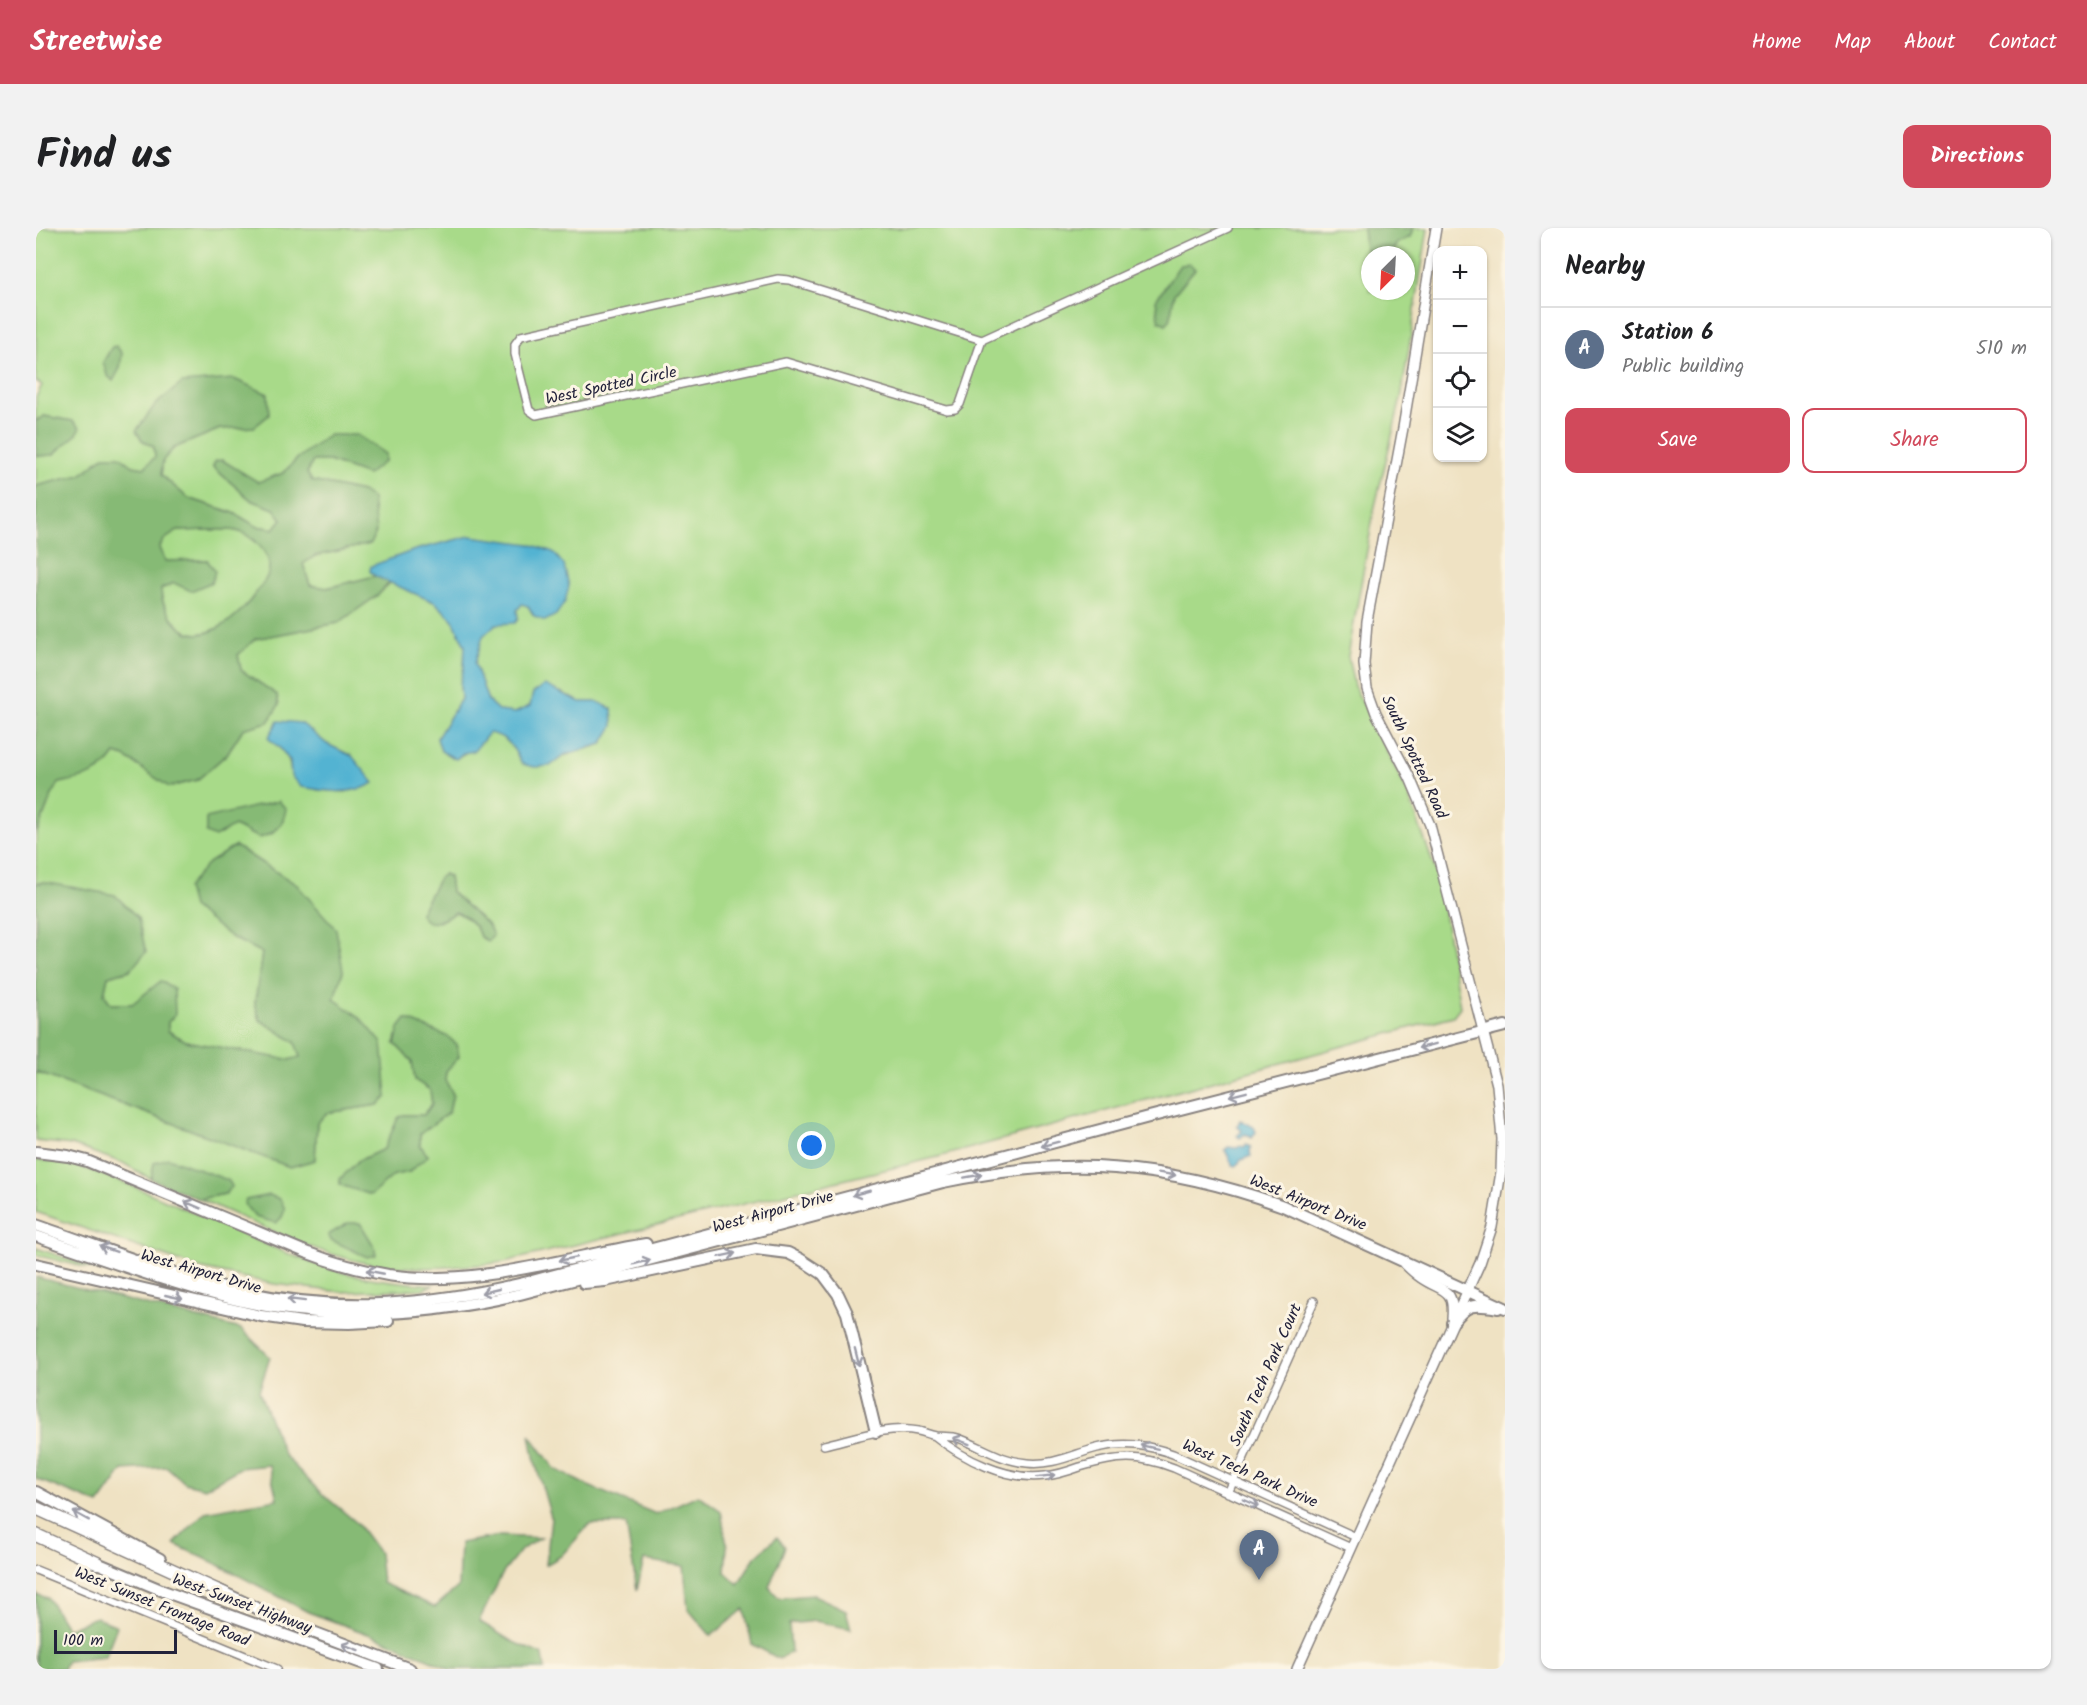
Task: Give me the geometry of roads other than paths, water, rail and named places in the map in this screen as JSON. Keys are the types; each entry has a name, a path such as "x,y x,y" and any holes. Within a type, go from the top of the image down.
{"highway":[{"path":"36,1508 225,1594"},
{"path":"36,1535 97,1563"},
{"path":"36,1540 97,1563"}],"main road":[{"name":"South Spotted Road","path":"1297,1669 1485,1249 1492,1227 1501,1172 1501,1110 1484,1032 1430,825 1410,778 1376,713 1367,688 1364,664 1367,621 1403,428 1436,228"},
{"name":"West Airport Drive","path":"36,1225 224,1287 285,1299 346,1304 414,1303 480,1293 1505,1026"},
{"path":"36,1152 87,1161 308,1253 340,1265 390,1275 440,1277 495,1273 709,1234"},
{"name":"West Airport Drive","path":"36,1236 199,1290 265,1306 309,1312 402,1314 468,1306 545,1288 943,1182 1037,1167 1081,1166 1137,1169 1172,1174 1216,1184 1283,1206 1505,1308"},
{"path":"545,1288 605,1281 756,1249 788,1253 824,1274 838,1294 846,1313 876,1432"},
{"path":"1397,1257 1420,1278 1443,1289 1451,1296 1452,1323"},
{"path":"36,1264 215,1307 302,1322 395,1321 434,1316 468,1306"},
{"path":"1452,1323 1461,1312 1473,1305 1505,1308"},
{"name":"West Sunset Highway","path":"36,1491 225,1594 305,1630 406,1668"},
{"name":"West Sunset Highway","path":"97,1563 166,1592 378,1669"}],"street":[{"path":"982,340 1228,228"},
{"name":"West Spotted Circle","path":"778,279 789,280 982,340 960,404 955,409 947,410 786,362 536,415 529,410 515,354 515,344 522,336 778,279"},
{"name":"South Tech Park Court","path":"1228,1493 1314,1301"},
{"name":"West Tech Park Drive","path":"824,1445 876,1432 919,1431 935,1436 957,1437 998,1456 1027,1464 1053,1462 1098,1447 1130,1444 1157,1448 1356,1537"},
{"name":"West Tech Park Drive","path":"935,1436 951,1449 993,1468 1026,1476 1046,1476 1104,1460 1129,1457 1157,1462 1352,1548"},
{"path":"1129,1457 1130,1444"},
{"path":"1026,1476 1027,1464"},
{"name":"West Sunset Frontage Road","path":"36,1570 277,1669"}],"water":[{"path":"470,536 530,544 553,552 564,565 569,586 565,602 556,615 545,621 534,616 528,606 522,604 517,610 518,619 515,623 496,624 483,636 475,663 488,701 499,711 515,713 530,706 533,693 545,685 580,702 598,702 612,709 613,726 602,744 564,755 550,766 534,767 522,764 513,748 496,734 489,733 474,751 463,753 456,759 441,751 437,738 461,699 460,684 465,646 453,620 436,603 375,576 370,571 371,566 415,550"},
{"path":"278,721 301,723 327,744 352,756 374,783 357,790 347,791 301,787 291,776 290,761 268,738"},
{"path":"1240,1120 1254,1127 1256,1132 1252,1138 1245,1134 1240,1138 1237,1136 1242,1131 1237,1126"},
{"path":"1246,1144 1251,1147 1251,1156 1233,1166 1225,1150 1228,1147 1245,1147"}],"place":[{"name":"Station 6","path":"1259,1580"}]}
